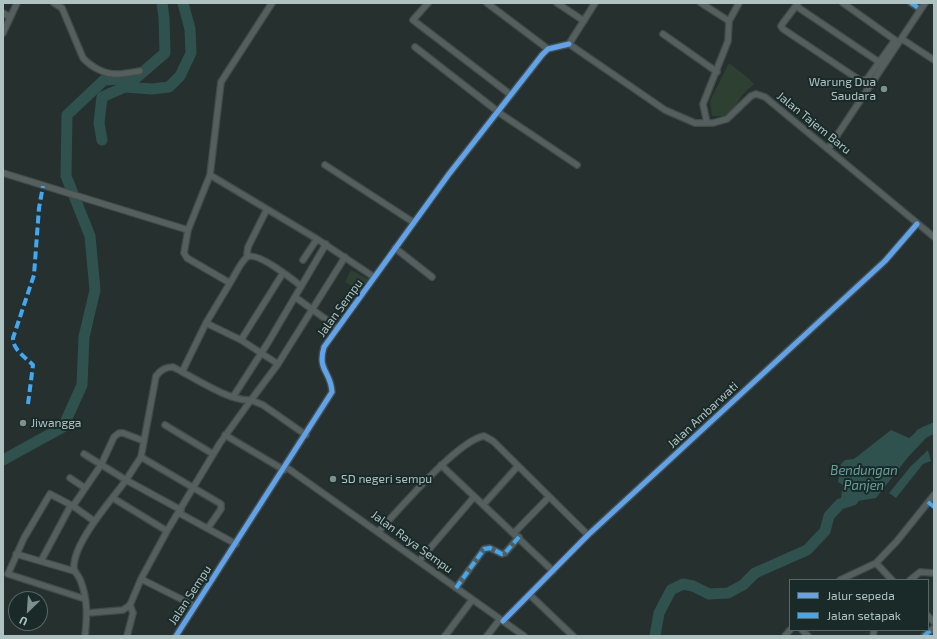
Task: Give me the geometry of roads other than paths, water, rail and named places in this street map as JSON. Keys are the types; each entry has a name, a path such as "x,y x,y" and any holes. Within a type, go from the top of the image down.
{"street":[{"path":"3,33 17,3"},
{"path":"54,3 62,8 83,58 98,69 117,75 137,71"},
{"path":"230,283 186,256 184,250 188,230 210,175 221,82 272,3"},
{"path":"428,3 413,20 512,96"},
{"path":"487,3 548,49 569,44 595,3"},
{"path":"557,3 584,21"},
{"path":"701,3 729,21"},
{"path":"707,123 703,104 717,72 728,41 729,21 739,3"},
{"path":"828,149 882,63 894,38 843,3"},
{"path":"911,3 920,9"},
{"path":"882,63 797,5 781,26 783,29 861,81 867,79 882,63 902,39 925,3"},
{"path":"3,14 10,17"},
{"path":"664,34 717,72"},
{"path":"902,39 934,60"},
{"name":"Jalan Tajem Baru","path":"569,44 665,110 685,120 695,123 713,123 727,119 746,99 756,94 760,95 934,237"},
{"path":"414,47 498,112 577,165"},
{"name":"Jalan Sempu","path":"176,636 285,468 332,392 329,377 322,364 321,356 324,347 449,174 548,49"},
{"path":"325,165 413,222"},
{"path":"3,173 60,192 188,230"},
{"path":"210,175 326,244 374,277"},
{"path":"249,256 247,254 248,247 267,208"},
{"name":"Jalan Ambarwati","path":"487,636 502,620 530,595 588,535 885,261 918,224"},
{"path":"303,260 317,239"},
{"path":"233,397 262,352 326,244"},
{"path":"395,248 432,277"},
{"path":"249,256 262,259 301,286"},
{"path":"182,372 206,323 244,261 249,256"},
{"path":"88,613 124,610 130,605 141,579 167,531 213,454 278,364 345,257"},
{"path":"241,340 283,273"},
{"path":"295,297 338,328"},
{"path":"206,323 241,340 262,352 278,364"},
{"path":"74,571 80,547 94,521 113,498 141,456 156,376 162,370 169,367 233,397 245,401 251,400 263,405 306,435"},
{"path":"165,425 213,454"},
{"path":"41,561 72,505 101,465 114,436 119,433 144,441"},
{"name":"Jalan Raya Sempu","path":"225,436 285,468 524,636"},
{"path":"378,532 441,465 476,439 484,436 493,441 588,535"},
{"path":"84,454 101,465 118,472 126,480 236,544"},
{"path":"141,456 222,506 208,528"},
{"path":"441,465 553,571"},
{"path":"483,505 518,466"},
{"path":"70,478 85,488"},
{"path":"85,598 8,576 16,554 48,495 54,495 72,505 94,521"},
{"path":"842,579 876,563 897,541 934,495"},
{"path":"419,561 474,497"},
{"path":"514,533 549,497"},
{"path":"113,498 167,531"},
{"path":"928,502 934,507"},
{"path":"456,588 484,549 490,548 502,554 505,553 519,538"},
{"path":"16,554 74,571 81,580 88,613 85,636"},
{"path":"876,563 891,579"},
{"path":"911,579 920,572 934,573"},
{"path":"141,579 195,606"},
{"path":"530,595 574,636"},
{"path":"445,636 472,600"},
{"path":"127,636 133,613 130,605"},
{"path":"924,636 932,631"}],"water":[{"name":"Bendungan Panjen","path":"924,426 928,436 909,456 876,498 840,504 843,485 838,482 841,464 845,460 854,459 891,430 909,438"},
{"path":"928,450 931,461 923,464 896,498 889,493 911,466"}],"waterway":[{"path":"3,460 63,427 82,385 84,337 95,290 90,236 66,176 67,115 104,80 136,78 165,53 162,3"},
{"path":"102,140 99,123 102,97 125,87 152,89 169,87 180,76 191,53 190,29 183,3"},
{"path":"915,441 921,434 934,428"},
{"path":"655,636 659,613 671,590 683,584 693,586 709,594 728,593 743,585 755,573 807,550 825,531 829,516 840,504 853,500"}],"place":[{"name":"Warung Dua Saudara","path":"884,89"},
{"name":"Jiwangga","path":"23,423"},
{"name":"SD negeri sempu","path":"333,479"}]}
